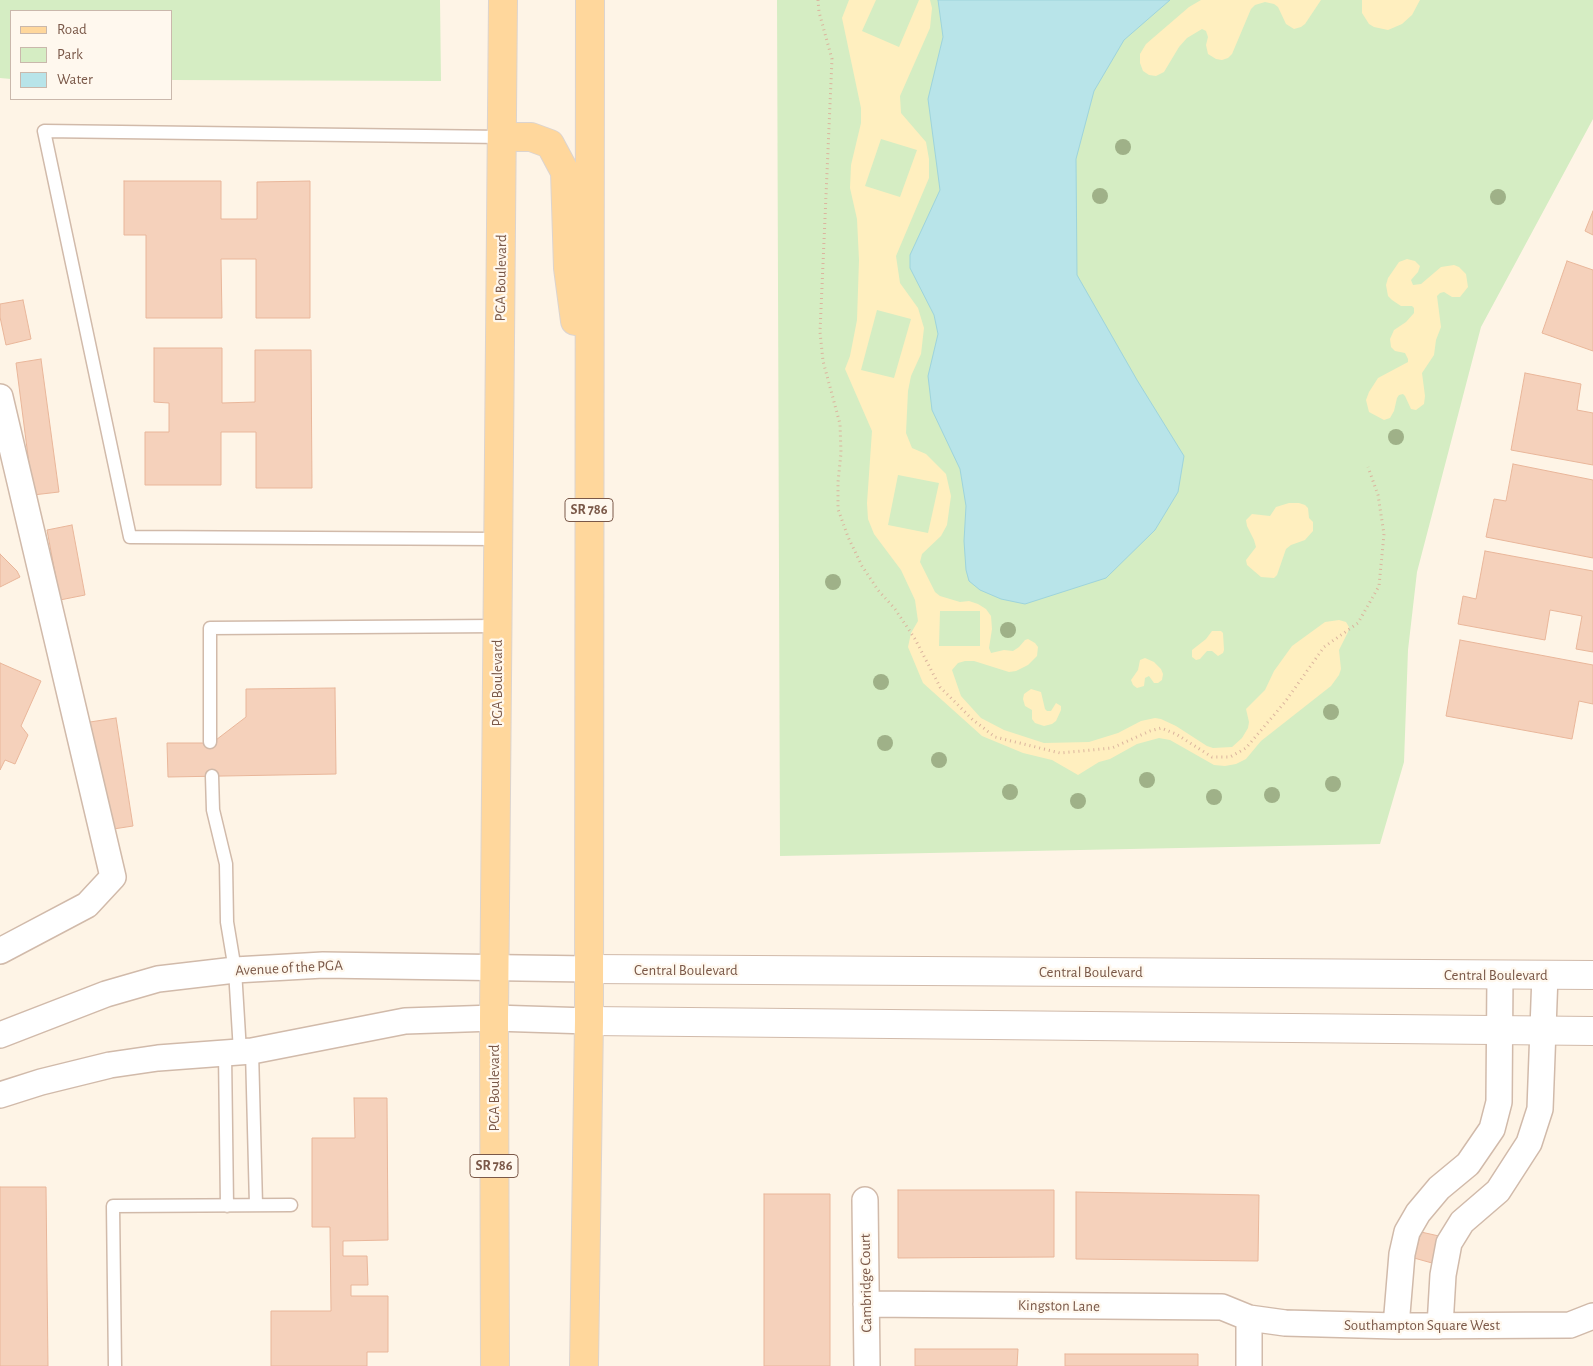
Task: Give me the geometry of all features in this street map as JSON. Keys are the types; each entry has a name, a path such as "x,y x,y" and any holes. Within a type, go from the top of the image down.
{"main road":[{"name":"PGA Boulevard","path":"494,1366 494,1018 503,0"},
{"name":"SR 786","path":"584,1366 589,1021 590,0"},
{"path":"502,137 531,137 550,144 565,172 568,268 589,432"}],"street":[{"path":"0,398 113,877 87,905 0,951"},
{"name":"Avenue of the PGA","path":"0,1035 106,994 158,979 235,970 323,965 495,966 588,969"},
{"name":"Central Boulevard","path":"588,969 1593,975"},
{"path":"1396,1326 1402,1254 1407,1232 1418,1213 1439,1188 1468,1164 1492,1128 1499,1102 1500,975"},
{"path":"1440,1326 1443,1275 1449,1242 1462,1222 1498,1191 1528,1144 1540,1109 1545,975"},
{"path":"0,1095 41,1082 110,1065 158,1058 239,1052 405,1021 494,1018 589,1021 1593,1031"},
{"name":"Cambridge Court","path":"865,1200 867,1366"},
{"name":"Kingston Lane","path":"866,1304 1222,1307 1249,1318"},
{"name":"Southampton Square West","path":"1249,1318 1284,1323 1440,1326 1570,1325 1593,1316"},
{"path":"1249,1318 1249,1366"}],"lane":[{"path":"499,539 130,537 44,131 502,137"},
{"path":"210,742 210,628 498,626"},
{"path":"212,776 213,810 226,864 227,922 235,970 239,1052 256,1205"},
{"path":"226,1206 239,1052"},
{"path":"115,1366 113,1206 291,1205"}],"path":[{"path":"818,0 819,12 830,48 832,64 820,332 823,361 840,424 841,452 838,509 848,537 862,566 905,624 940,687 972,719 995,737 1060,753 1112,748 1161,728 1176,734 1212,757 1230,757 1246,748 1285,702 1324,647 1358,623 1379,586 1384,534 1378,495 1368,466"}],"green space":[{"path":"0,0 440,0 441,81 172,80 172,10 10,10 10,79 0,78"},
{"path":"777,0 1593,0 1593,119 1481,327 1417,572 1408,650 1404,762 1380,844 780,856"}],"sand":[{"path":"849,0 876,0 862,31 899,47 919,0 930,0 932,8 930,28 900,96 901,113 926,142 929,159 929,178 896,256 900,283 918,308 924,328 921,354 911,376 908,391 906,433 912,448 926,454 946,474 951,496 947,525 941,536 922,554 920,562 935,592 940,596 960,602 969,601 986,609 991,616 992,629 989,648 991,653 1004,650 1013,651 1028,639 1038,647 1037,656 1028,665 1016,671 1009,672 974,661 958,663 952,670 961,696 981,718 1004,730 1044,743 1089,742 1118,733 1141,721 1155,718 1176,726 1207,746 1213,748 1232,747 1242,738 1248,728 1249,722 1246,709 1265,690 1274,671 1292,646 1325,622 1339,620 1346,622 1349,627 1348,632 1339,650 1341,669 1331,686 1261,741 1246,759 1236,764 1214,765 1170,740 1159,738 1137,744 1110,759 1099,762 1078,775 1052,760 1023,753 982,736 923,683 908,647 911,633 918,621 915,600 901,570 874,534 868,519 867,503 872,431 845,369 850,356 857,320 859,260 857,219 850,188 851,165 861,123 861,108 842,18","holes":["881,139 917,150 900,197 865,186","877,310 911,319 894,378 861,370","898,475 939,483 928,533 888,525","940,611 980,611 980,646 939,646"]},
{"path":"1201,0 1321,0 1305,24 1294,29 1286,24 1278,7 1274,4 1265,2 1255,5 1251,9 1232,54 1228,58 1216,59 1208,54 1206,45 1208,37 1206,31 1202,29 1187,38 1179,47 1164,72 1156,76 1149,75 1143,71 1140,63 1140,54 1146,44 1189,7"},
{"path":"1362,0 1420,0 1412,15 1402,24 1388,30 1369,24 1362,13"},
{"path":"1407,259 1415,261 1420,266 1418,272 1411,280 1413,285 1421,284 1441,267 1454,265 1466,274 1468,287 1460,297 1452,297 1444,292 1437,296 1441,327 1436,340 1434,355 1422,373 1425,396 1424,404 1416,410 1411,409 1405,396 1403,394 1399,395 1390,418 1384,420 1369,412 1366,400 1378,378 1408,362 1405,353 1395,351 1391,347 1390,339 1394,330 1406,322 1414,313 1414,308 1412,306 1401,306 1392,300 1388,296 1386,285 1388,278 1399,262"},
{"path":"1289,503 1299,503 1308,508 1309,518 1313,522 1313,531 1305,540 1286,549 1277,575 1274,578 1261,577 1247,565 1246,560 1256,547 1246,520 1252,514 1270,516 1276,507"},
{"path":"1212,631 1221,631 1223,633 1223,653 1218,656 1212,651 1207,651 1200,659 1196,660 1192,657 1192,650 1206,639"},
{"path":"1145,658 1154,662 1161,669 1163,674 1162,680 1154,683 1149,676 1145,678 1144,686 1137,688 1131,680 1138,670 1140,660"},
{"path":"1031,689 1041,692 1047,711 1051,711 1056,703 1061,706 1056,721 1052,724 1044,726 1035,723 1032,719 1032,710 1025,706 1023,699 1024,694"}],"water":[{"path":"938,0 1170,0 1124,40 1094,91 1076,159 1077,275 1137,380 1184,456 1178,492 1155,530 1106,578 1025,604 1001,599 980,590 969,581 966,570 964,541 966,506 960,469 932,410 928,376 938,334 934,315 910,268 910,255 940,190 928,99 943,37"}],"building":[{"path":"124,181 221,181 221,219 257,219 257,182 310,181 310,318 256,318 256,259 221,259 222,318 146,318 146,235 124,235"},
{"path":"1593,211 1593,235 1585,231"},
{"path":"1567,261 1593,270 1593,351 1542,333"},
{"path":"23,300 31,339 6,345 0,317 0,304"},
{"path":"154,348 222,348 222,403 255,402 255,350 311,350 312,488 256,488 256,432 221,432 221,485 145,485 145,432 169,432 169,403 154,402"},
{"path":"41,359 59,492 33,495 16,363"},
{"path":"1525,373 1581,384 1577,410 1593,413 1593,465 1511,450"},
{"path":"1513,464 1593,480 1593,558 1486,537 1494,499 1506,501"},
{"path":"72,525 85,595 60,600 47,530"},
{"path":"1485,551 1593,571 1593,652 1576,649 1582,616 1550,610 1545,640 1458,624 1463,596 1476,599"},
{"path":"0,554 17,571 20,577 0,587"},
{"path":"1460,640 1593,665 1593,704 1579,701 1572,739 1446,716"},
{"path":"0,663 41,681 21,726 28,735 15,764 5,760 0,770"},
{"path":"335,688 336,774 168,777 167,743 212,743 246,717 246,689"},
{"path":"116,718 133,826 107,830 90,722"},
{"path":"354,1098 387,1098 388,1240 343,1241 343,1256 367,1256 368,1285 351,1285 351,1296 388,1296 388,1352 367,1352 367,1366 271,1366 271,1311 331,1311 330,1227 312,1227 312,1138 355,1138"},
{"path":"0,1187 46,1187 48,1366 0,1366"},
{"path":"898,1190 1054,1190 1054,1257 898,1258"},
{"path":"1076,1192 1259,1195 1258,1261 1076,1259"},
{"path":"764,1194 830,1194 830,1366 764,1366"},
{"path":"1421,1232 1439,1236 1432,1263 1414,1258"},
{"path":"915,1349 1018,1349 1017,1366 915,1366"},
{"path":"1065,1354 1198,1354 1198,1366 1065,1366"}]}
